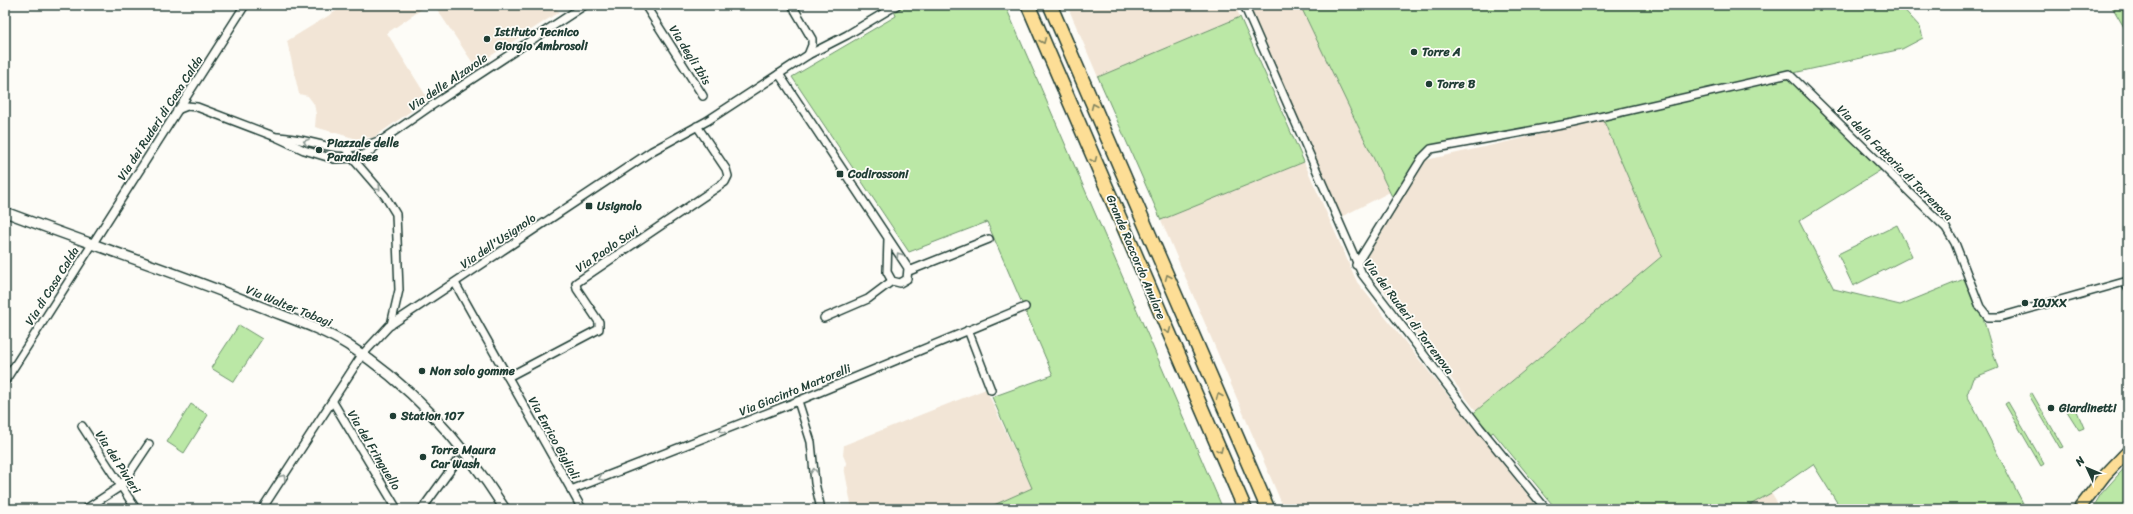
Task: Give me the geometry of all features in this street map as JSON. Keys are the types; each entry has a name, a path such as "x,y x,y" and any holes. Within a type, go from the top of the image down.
{"highway":[{"name":"Grande Raccordo Anulare","path":"1028,5 1245,509"},
{"name":"Grande Raccordo Anulare","path":"1050,5 1268,509"}],"main road":[{"path":"2079,509 2105,476 2128,451"}],"street":[{"name":"Via dei Ruderi di Casa Calda","path":"93,244 245,5"},
{"name":"Via delle Alzavole","path":"385,138 585,5"},
{"name":"Via degli Ibis","path":"645,5 703,96"},
{"path":"792,5 812,39 812,45 808,54"},
{"name":"Via dell'Usignolo","path":"262,509 333,402 362,355 391,325 646,156 697,126 808,54 847,35 897,5"},
{"name":"Via dei Ruderi di Torrenova","path":"1244,5 1356,265 1385,306 1480,428 1546,509"},
{"path":"779,74 909,271"},
{"name":"Via della Fattoria di Torrenova","path":"1356,265 1422,158 1431,149 1573,123 1789,74 1946,228 1955,243 1980,307 1988,317 2000,318 2124,282 2128,288"},
{"path":"177,110 185,106 194,106 276,136 299,148 332,159 353,159 366,154 385,138"},
{"name":"Via Paolo Savi","path":"508,377 599,329 598,322 577,288 576,283 724,184 727,179 726,169 697,126"},
{"path":"276,136 295,138 331,148 346,149 366,146 385,138"},
{"path":"346,149 385,196 396,214 398,290 391,325"},
{"name":"Via Walter Tobagi","path":"5,212 232,296 327,334 362,355 414,397 450,433 477,466 505,509"},
{"path":"888,238 887,272 892,281 898,283 905,280 909,271 989,239"},
{"name":"Via di Casa Calda","path":"5,382 93,244"},
{"path":"824,318 868,299 892,281"},
{"name":"Via Enrico Giglioli","path":"455,284 582,509"},
{"name":"Via Giacinto Martorelli","path":"571,490 798,401 1025,307"},
{"path":"968,330 991,390"},
{"path":"798,401 811,442 815,483 821,509"},
{"name":"Via del Fringuello","path":"333,402 397,509"},
{"name":"Via dei Pivieri","path":"82,426 136,509"},
{"path":"86,509 121,486 149,444"},
{"path":"422,509 457,461"}],"shaded area":[{"path":"346,5 428,5 387,33 428,99 373,138 364,137 357,139 315,127 316,114 314,104 308,96 299,94 287,41"},
{"name":"Istituto Tecnico Giorgio Ambrosoli","path":"434,5 554,5 559,12 475,66"},
{"path":"1067,5 1235,5 1240,17 1098,77"},
{"path":"1249,5 1300,5 1390,192 1341,217"},
{"path":"1604,120 1662,256 1476,411 1363,263 1426,160"},
{"path":"1304,162 1357,282 1539,509 1284,509 1161,220"},
{"path":"986,389 1032,488 985,509 852,509 844,467 847,465 843,455 844,445"},
{"path":"1771,493 1781,509 1743,509"}],"green space":[{"path":"892,5 1005,5 1223,509 985,509 1032,488 992,397 1053,375 987,222 909,252 792,77 896,16"},
{"path":"1300,5 1900,5 1920,27 1923,38 1902,49 1789,74 1884,168 1799,221 1834,289 1900,305 1969,277 1998,368 1973,378 1967,395 2026,509 1841,509 1813,464 1771,493 1743,509 1556,509 1493,432 1487,437 1470,416 1662,256 1602,117 1429,151 1395,203"},
{"path":"2111,5 2128,5 2128,34"},
{"path":"1240,17 1304,162 1161,220 1098,77"},
{"path":"1897,225 1912,256 1853,286 1838,254"},
{"path":"239,325 262,339 234,382 211,368"},
{"path":"2032,393 2063,447 2060,448 2029,395"},
{"path":"2008,402 2044,464 2041,466 2005,404"},
{"path":"191,404 208,415 184,453 167,442"},
{"path":"2074,404 2084,428 2079,430 2065,408"},
{"path":"2128,464 2128,507 2125,509 2092,509 2101,494"}],"place":[{"name":"Istituto Tecnico Giorgio Ambrosoli","path":"487,39"},
{"name":"Torre A","path":"1414,52"},
{"name":"Torre B","path":"1429,84"},
{"name":"Piazzale delle Paradisee","path":"319,150"},
{"name":"Codirossoni","path":"840,174"},
{"name":"Usignolo","path":"589,206"},
{"name":"I0JXX","path":"2025,303"},
{"name":"Non solo gomme","path":"422,371"},
{"name":"Giardinetti","path":"2051,408"},
{"name":"Station 107","path":"393,416"},
{"name":"Torre Maura Car Wash","path":"423,457"}]}
